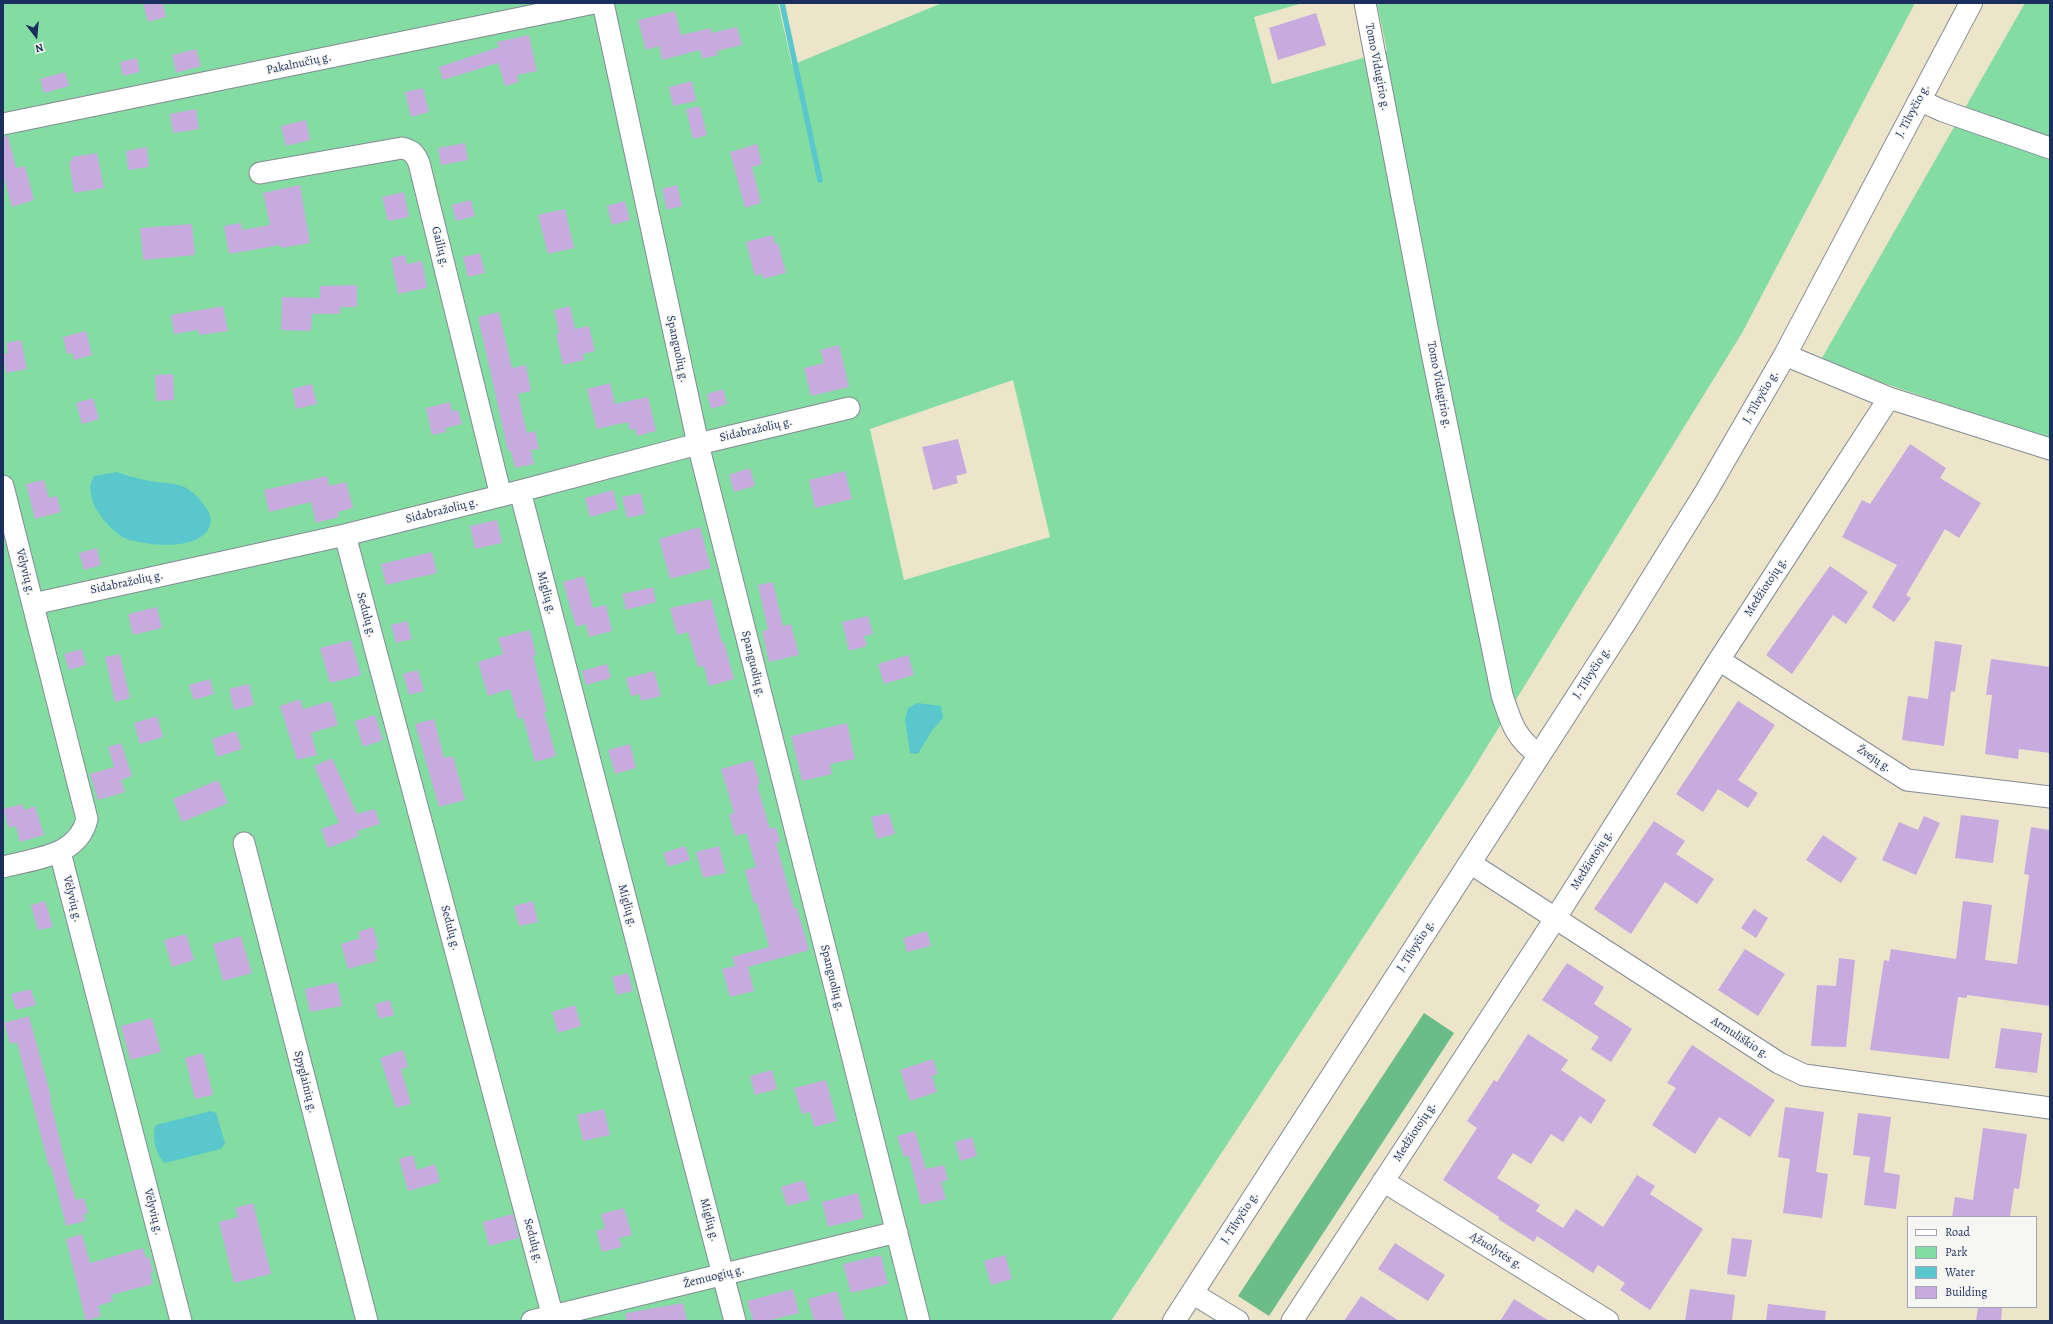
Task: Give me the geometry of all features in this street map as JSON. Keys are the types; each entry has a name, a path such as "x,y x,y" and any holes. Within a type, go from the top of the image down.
{"main road":[{"name":"J. Tilvyčio g.","path":"1174,1321 1624,624 1703,497 1784,355 1971,3"}],"street":[{"name":"Pakalnučių g.","path":"3,124 594,3"},
{"name":"Spanguolių g.","path":"602,3 698,444 919,1321"},
{"name":"Tomo Vidugirio g.","path":"1365,3 1432,353 1502,695 1517,736 1525,746 1539,755"},
{"path":"1919,100 1943,112 2050,148"},
{"name":"Gailių g.","path":"260,173 402,148 409,149 416,156 419,162 510,494"},
{"path":"1784,355 1889,398 2050,449"},
{"name":"Medžiotojų g.","path":"1292,1321 1555,919 1719,660 1889,398"},
{"name":"Sidabražolių g.","path":"33,604 345,535 510,494 698,444 849,408"},
{"name":"Vėlyvių g.","path":"3,486 87,819 85,829 76,843 60,852 181,1321"},
{"name":"Miglių g.","path":"510,494 735,1321"},
{"name":"Sedulų g.","path":"345,535 554,1318"},
{"name":"Žvejų g.","path":"1719,660 1907,780 2050,797"},
{"name":"Spyglainių g.","path":"244,842 367,1321"},
{"path":"3,866 60,852"},
{"name":"Armuliškio g.","path":"1470,863 1780,1063 1804,1076 2050,1108"},
{"name":"Ąžuolytės g.","path":"1383,1181 1608,1321"},
{"name":"Žemuogių g.","path":"532,1321 554,1318 897,1232"},
{"path":"1192,1293 1238,1321"}],"green space":[{"path":"3,3 778,3 792,65 942,3 1303,3 1254,17 1272,84 1387,51 1377,3 1915,3 1742,333 1464,784 1111,1321 3,1321","holes":["1013,380 1050,537 904,580 870,429"]},
{"path":"2025,3 2050,3 2050,439 1883,383 1822,358"},
{"path":"1424,1013 1454,1033 1269,1316 1238,1296"}],"water":[{"path":"116,472 154,482 182,486 190,490 203,503 210,515 211,523 209,528 203,535 194,540 171,545 159,545 136,541 127,539 117,534 108,525 94,505 90,490 94,476"},
{"path":"917,703 941,706 943,718 931,732 918,754 910,753 905,719 908,708"},
{"path":"211,1111 216,1113 225,1143 221,1149 165,1163 159,1156 155,1145 154,1134 156,1125"}],"building":[{"path":"143,3 163,3 166,17 148,22"},
{"path":"675,11 681,35 711,28 712,33 737,27 742,45 717,51 718,55 702,59 700,50 662,60 659,46 646,50 638,20"},
{"path":"1316,13 1326,45 1278,60 1269,28"},
{"path":"529,35 537,71 517,75 519,82 505,86 498,63 443,80 439,67 499,47 497,42"},
{"path":"196,49 201,66 176,73 172,55"},
{"path":"137,58 140,72 123,76 120,62"},
{"path":"65,72 69,86 44,93 40,79"},
{"path":"692,81 696,101 673,106 669,87"},
{"path":"423,88 429,112 411,117 405,92"},
{"path":"700,106 707,135 693,139 686,109"},
{"path":"196,109 199,129 173,133 170,114"},
{"path":"306,120 310,140 286,146 281,126"},
{"path":"8,136 16,168 25,166 34,200 12,207 3,174 3,137"},
{"path":"465,143 468,160 441,165 438,148"},
{"path":"757,144 762,164 752,167 761,203 745,208 730,152"},
{"path":"147,147 149,167 128,170 126,151"},
{"path":"97,153 104,188 74,193 69,161 72,161 72,157"},
{"path":"300,185 310,243 281,248 280,245 229,254 224,226 241,223 242,230 270,225 263,193"},
{"path":"677,185 682,206 667,210 662,189"},
{"path":"404,192 409,217 388,221 382,197"},
{"path":"471,200 475,216 456,221 452,205"},
{"path":"625,201 630,220 612,225 607,206"},
{"path":"565,209 574,248 548,254 538,215"},
{"path":"192,224 195,255 143,260 140,228"},
{"path":"773,235 775,244 778,243 786,273 763,279 762,274 755,276 746,242"},
{"path":"480,253 485,273 468,277 463,257"},
{"path":"405,255 407,264 422,261 427,288 398,294 391,258"},
{"path":"357,285 357,307 340,307 340,314 312,314 311,331 281,330 282,297 320,298 320,286"},
{"path":"223,306 228,331 199,335 198,330 174,334 171,315"},
{"path":"570,306 575,329 589,326 595,351 583,354 584,360 563,365 556,334 559,333 554,310"},
{"path":"499,312 512,368 526,365 531,391 518,394 527,433 535,431 539,449 531,450 534,464 515,468 511,451 508,451 478,317"},
{"path":"86,331 92,355 74,360 72,353 67,354 63,337"},
{"path":"21,340 27,369 6,373 3,354 8,353 6,343"},
{"path":"839,345 849,387 811,396 804,368 824,363 820,350"},
{"path":"173,374 174,400 156,401 155,375"},
{"path":"610,383 615,404 648,397 656,431 637,436 635,429 630,430 628,422 597,429 587,389"},
{"path":"312,384 317,404 296,409 292,389"},
{"path":"723,389 727,404 711,409 707,394"},
{"path":"93,398 99,419 82,424 76,403"},
{"path":"450,402 452,411 458,410 462,424 445,428 446,432 432,435 426,408"},
{"path":"958,439 967,473 956,476 958,483 933,490 922,447"},
{"path":"1910,444 1946,468 1940,478 1981,503 1959,538 1945,529 1906,595 1911,598 1894,622 1872,607 1897,565 1842,537 1862,500 1870,504"},
{"path":"750,468 755,486 734,492 729,475"},
{"path":"845,471 852,499 815,508 809,480"},
{"path":"327,476 329,486 346,482 353,508 338,512 339,517 316,523 311,502 269,512 264,490"},
{"path":"44,480 49,498 57,496 61,512 35,519 26,484"},
{"path":"613,490 618,509 590,517 585,498"},
{"path":"641,493 645,514 627,518 622,497"},
{"path":"497,520 502,543 475,549 470,526"},
{"path":"700,527 711,568 670,579 659,539"},
{"path":"97,548 101,565 84,570 79,553"},
{"path":"432,552 437,573 386,585 381,564"},
{"path":"1830,566 1868,592 1846,624 1833,615 1792,674 1766,655"},
{"path":"584,576 593,608 606,605 612,631 589,637 586,624 576,627 563,582"},
{"path":"773,582 783,626 791,624 799,655 769,662 762,631 768,630 758,585"},
{"path":"653,587 656,602 626,610 622,594"},
{"path":"711,599 722,643 724,642 734,679 709,686 704,666 698,667 688,632 677,635 670,608"},
{"path":"157,607 162,628 133,635 128,614"},
{"path":"868,616 873,634 864,636 867,646 849,651 842,622"},
{"path":"407,621 412,639 396,643 391,625"},
{"path":"530,630 536,655 533,656 547,712 544,712 556,756 535,762 523,718 518,719 510,689 488,696 478,662 503,654 498,638"},
{"path":"351,640 361,675 330,683 320,648"},
{"path":"1935,641 1962,645 1955,692 1951,691 1944,746 1902,740 1908,696 1928,699"},
{"path":"82,649 86,665 69,670 64,654"},
{"path":"120,654 130,698 115,702 105,657"},
{"path":"908,655 914,675 884,684 878,664"},
{"path":"1991,659 2050,667 2050,753 2019,749 2018,759 1985,754 1992,695 1986,695"},
{"path":"607,664 611,678 586,685 582,671"},
{"path":"418,670 424,691 409,695 403,674"},
{"path":"654,671 661,696 641,701 640,694 631,696 626,678"},
{"path":"210,679 214,694 194,700 189,685"},
{"path":"249,684 254,705 234,710 229,689"},
{"path":"300,699 303,709 331,701 338,725 311,733 317,755 297,760 280,706"},
{"path":"1738,701 1775,725 1738,780 1758,793 1748,808 1718,789 1703,812 1676,794"},
{"path":"375,715 383,740 363,747 355,721"},
{"path":"157,716 163,737 140,744 134,723"},
{"path":"434,719 444,758 453,756 465,800 439,807 415,724"},
{"path":"847,723 855,759 830,764 832,774 802,781 791,736"},
{"path":"236,731 242,749 217,757 212,739"},
{"path":"121,743 132,776 121,780 125,792 98,800 90,774 114,767 108,747"},
{"path":"630,744 636,768 615,774 608,750"},
{"path":"332,758 357,814 375,809 380,824 357,831 359,836 328,848 321,829 339,823 314,766"},
{"path":"753,760 760,784 757,785 770,829 776,827 780,842 776,843 794,908 797,908 809,950 748,967 754,991 730,997 722,969 735,966 732,957 769,947 757,903 754,903 745,870 756,867 746,833 735,836 729,814 734,813 721,769"},
{"path":"218,780 228,803 182,822 173,799"},
{"path":"22,804 24,810 35,806 44,835 20,842 16,826 9,828 3,809"},
{"path":"889,813 895,834 877,839 871,817"},
{"path":"1961,815 1999,820 1993,863 1955,858"},
{"path":"1924,816 1940,823 1916,875 1882,860 1899,822 1918,830"},
{"path":"1654,821 1685,841 1676,854 1714,879 1697,904 1665,882 1631,934 1594,909"},
{"path":"2031,827 2050,830 2050,1006 1967,995 1967,998 1958,997 1949,1059 1870,1050 1884,960 1889,961 1891,949 1956,959 1963,901 1992,905 1985,960 2017,964 2029,875 2024,874"},
{"path":"1823,835 1857,858 1841,883 1806,860"},
{"path":"685,846 690,860 668,867 663,853"},
{"path":"719,846 726,873 703,878 696,852"},
{"path":"45,901 53,927 38,930 31,905"},
{"path":"533,901 538,922 519,926 514,906"},
{"path":"1754,909 1768,918 1756,938 1741,928"},
{"path":"373,927 379,948 374,950 377,961 348,969 341,944 360,938 358,932"},
{"path":"927,931 931,946 907,952 903,938"},
{"path":"186,934 194,960 172,967 164,940"},
{"path":"241,936 252,973 223,981 213,944"},
{"path":"1745,949 1785,974 1758,1016 1718,990"},
{"path":"1839,958 1855,960 1846,1047 1811,1046 1817,985 1836,986"},
{"path":"1567,963 1604,987 1594,1004 1632,1029 1611,1062 1591,1049 1599,1037 1542,1000"},
{"path":"628,973 633,991 617,995 612,977"},
{"path":"337,982 342,1006 310,1012 305,989"},
{"path":"31,989 36,1005 16,1010 11,994"},
{"path":"390,1000 394,1015 379,1019 375,1004"},
{"path":"575,1005 581,1026 558,1033 552,1012"},
{"path":"29,1016 49,1089 50,1099 69,1178 76,1200 84,1198 88,1213 84,1214 85,1221 66,1226 51,1166 49,1167 17,1042 10,1044 4,1023"},
{"path":"152,1018 161,1052 130,1060 121,1026"},
{"path":"2001,1028 2042,1033 2037,1073 1995,1068"},
{"path":"1528,1034 1568,1060 1561,1070 1606,1100 1591,1124 1580,1116 1563,1142 1551,1134 1531,1164 1513,1153 1497,1178 1540,1205 1536,1211 1563,1228 1576,1209 1603,1227 1637,1175 1655,1186 1650,1194 1703,1229 1650,1310 1620,1290 1625,1283 1598,1265 1593,1273 1537,1236 1534,1242 1498,1219 1499,1217 1443,1180 1477,1128 1467,1121 1494,1080 1497,1082"},
{"path":"1692,1045 1775,1100 1750,1137 1719,1117 1695,1154 1652,1125 1676,1088 1667,1083"},
{"path":"403,1050 408,1067 401,1069 411,1104 396,1108 380,1058"},
{"path":"203,1053 213,1095 195,1099 185,1058"},
{"path":"933,1059 938,1074 932,1076 937,1092 910,1101 900,1070"},
{"path":"772,1070 777,1089 755,1095 750,1076"},
{"path":"826,1080 837,1121 814,1127 810,1112 802,1114 794,1088"},
{"path":"1785,1107 1824,1112 1816,1172 1828,1174 1822,1218 1783,1213 1790,1159 1778,1157"},
{"path":"604,1109 610,1135 583,1141 577,1115"},
{"path":"1858,1113 1891,1117 1884,1172 1900,1175 1896,1209 1864,1205 1870,1157 1853,1155"},
{"path":"1983,1128 2027,1134 2019,1189 2014,1188 2010,1216 1952,1216 1955,1197 1973,1200"},
{"path":"915,1131 926,1169 944,1165 948,1180 941,1182 946,1199 921,1205 909,1156 904,1157 897,1136"},
{"path":"972,1137 977,1156 960,1161 955,1142"},
{"path":"413,1155 417,1170 435,1164 440,1182 408,1191 399,1159"},
{"path":"804,1180 810,1200 787,1206 781,1187"},
{"path":"858,1193 864,1218 828,1227 822,1202"},
{"path":"253,1203 271,1274 234,1283 219,1222 238,1217 235,1208"},
{"path":"624,1208 632,1235 619,1238 622,1247 602,1252 596,1231 605,1228 601,1214"},
{"path":"513,1214 519,1238 489,1246 483,1222"},
{"path":"82,1234 90,1263 143,1248 146,1258 149,1257 153,1272 150,1273 153,1284 111,1295 113,1301 98,1306 101,1316 86,1321 66,1239"},
{"path":"1732,1238 1752,1240 1746,1277 1727,1274"},
{"path":"1395,1243 1445,1275 1428,1301 1378,1269"},
{"path":"881,1255 888,1284 851,1293 843,1264"},
{"path":"1005,1255 1012,1279 991,1285 984,1261"},
{"path":"793,1289 799,1313 767,1321 753,1321 747,1301"},
{"path":"1690,1289 1735,1295 1732,1321 1685,1321"},
{"path":"837,1291 845,1321 814,1321 808,1299"},
{"path":"1361,1296 1399,1321 1344,1321"},
{"path":"1514,1299 1549,1321 1500,1321"},
{"path":"683,1303 687,1321 626,1321 626,1313"},
{"path":"1768,1304 1826,1311 1825,1321 1766,1321"},
{"path":"1978,1308 2002,1308 2001,1321 1976,1321"}],"waterway":[{"path":"782,3 820,180"}]}
